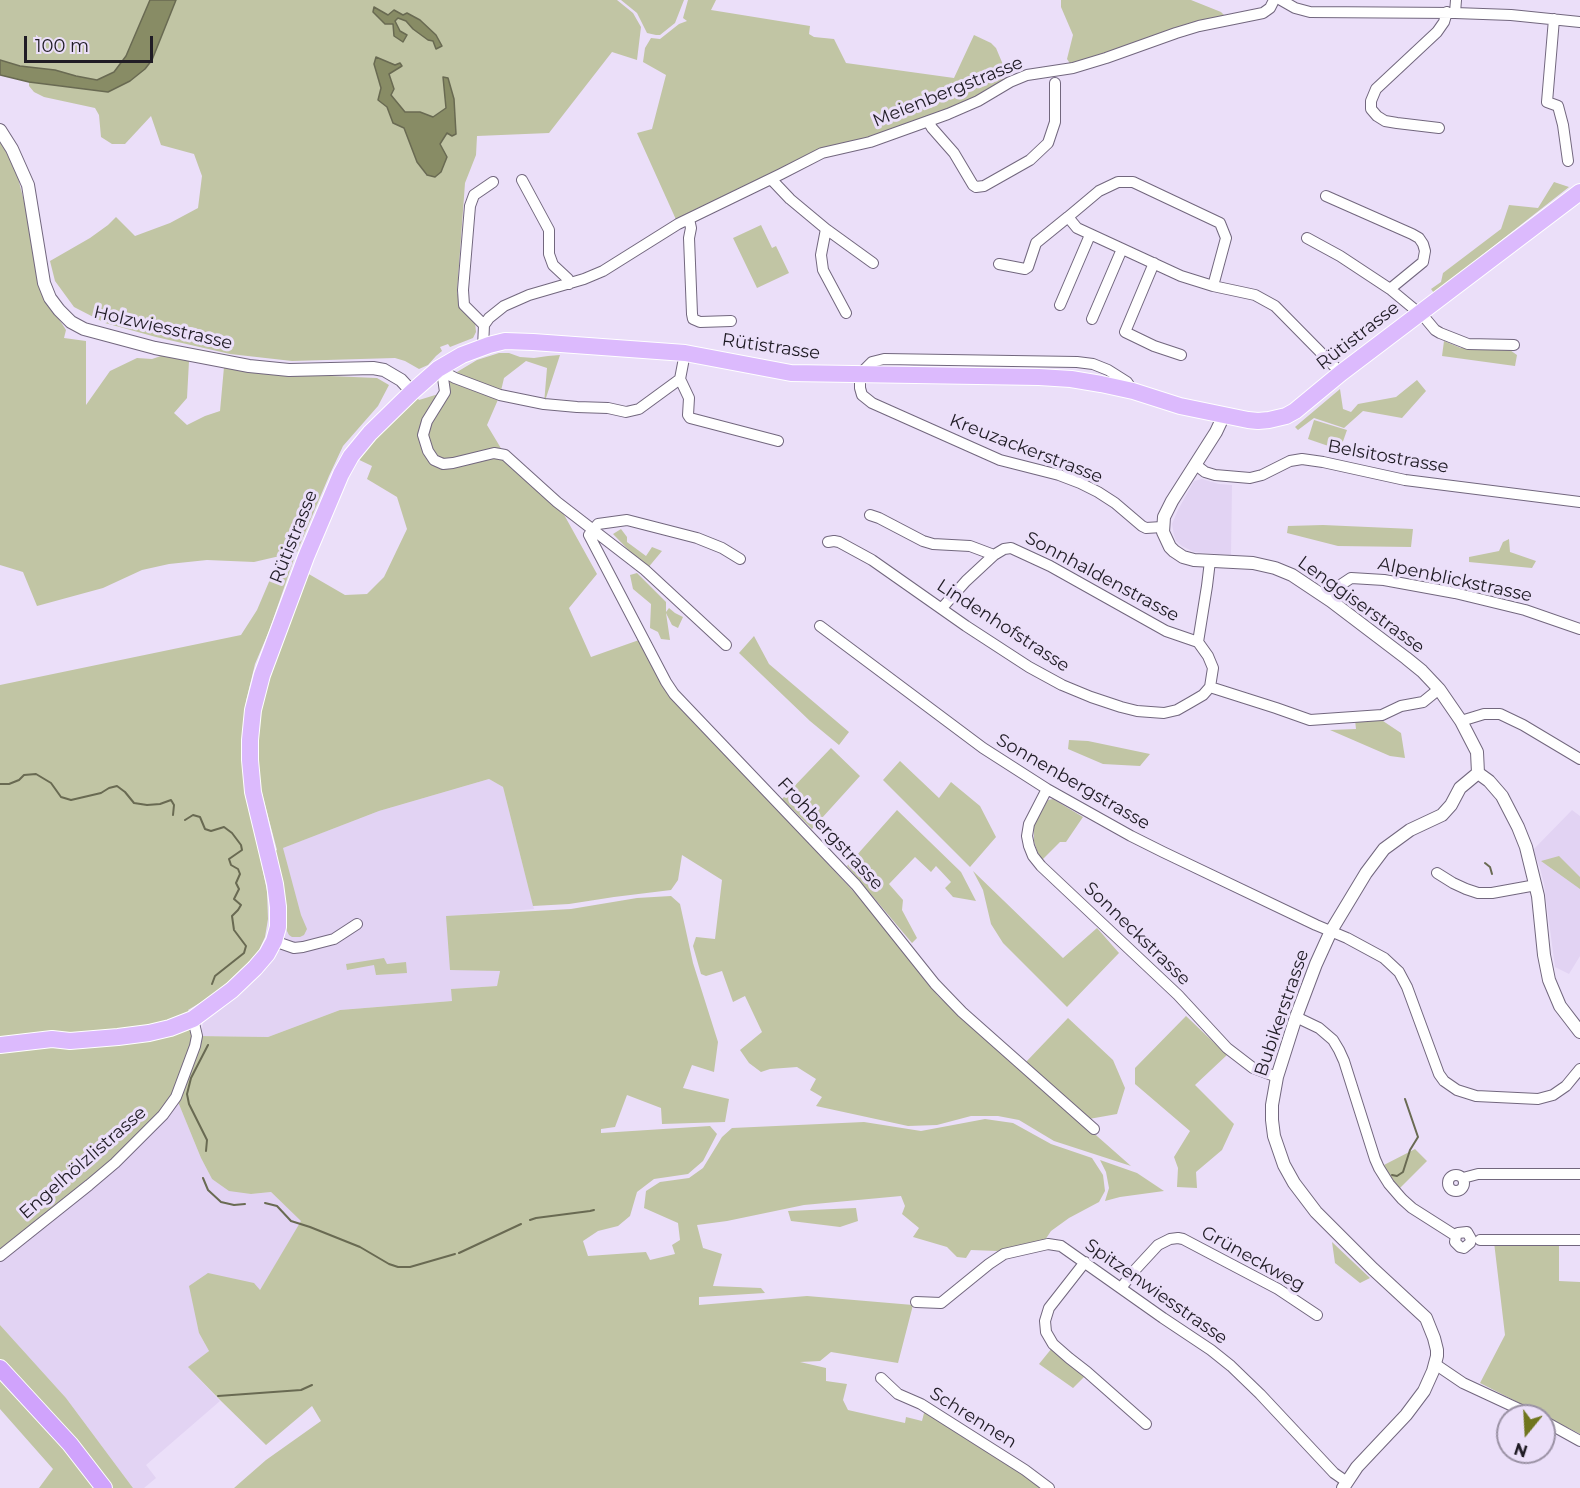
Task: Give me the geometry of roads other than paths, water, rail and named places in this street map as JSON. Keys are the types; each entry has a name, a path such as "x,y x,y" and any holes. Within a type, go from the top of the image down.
{"highway":[{"path":"0,1368 70,1444 104,1488"}],"main road":[{"name":"Rütistrasse","path":"0,1045 52,1039 70,1041 149,1033 170,1028 194,1019 232,990 267,954 278,927 278,907 275,884 253,792 250,760 253,710 262,675 306,557 341,474 351,456 370,433 412,392 438,369 462,355 505,341 533,342 685,353 784,372 1071,379 1133,391 1180,406 1224,415 1258,421 1277,419 1295,411 1419,313 1580,192"},
{"name":"Rütistrasse","path":"0,1054 53,1047 70,1041"}],"street":[{"name":"Meienbergstrasse","path":"483,325 504,306 529,295 569,284 603,271 689,219 822,153 870,142 928,121 978,101 1027,75 1073,68 1199,26 1263,13 1270,8 1274,0"},
{"path":"1281,0 1295,8 1310,12 1451,13 1580,22"},
{"path":"1439,128 1385,121 1371,109 1371,100 1376,89 1437,32 1451,13 1456,0"},
{"path":"1554,19 1547,102 1558,106 1568,160"},
{"path":"928,121 954,153 973,185 984,186 1030,160 1048,144 1055,122 1055,83"},
{"name":"Holzwiesstrasse","path":"0,130 12,149 28,185 44,283 54,304 72,322 99,333 154,348 249,366 289,370 373,368 384,370 401,380 412,392"},
{"path":"771,179 790,199 826,229 873,263"},
{"path":"522,180 549,230 549,254 553,265 568,279 569,284"},
{"path":"483,347 483,325 464,305 463,290 470,206 474,195 493,182"},
{"path":"999,264 1025,269 1028,267 1036,243 1099,191 1109,186 1133,182 1220,223 1226,238 1213,286"},
{"path":"1326,196 1419,238 1425,251 1423,262 1390,289"},
{"path":"1068,218 1077,228 1090,235 1197,282 1255,295 1275,306 1341,373"},
{"path":"689,219 693,319 731,321"},
{"path":"826,229 821,255 823,270 846,313"},
{"path":"1060,305 1090,235"},
{"path":"1307,238 1340,256 1390,289 1435,330 1464,344 1514,345"},
{"path":"1092,319 1122,249"},
{"path":"1155,263 1125,332 1154,346 1181,354"},
{"path":"685,353 680,379 689,398 688,415 690,417 778,441"},
{"path":"438,369 455,378 500,394 544,404 608,408 626,412 639,409 680,379"},
{"path":"438,369 443,378 445,392 427,421 423,435 428,451 434,460 443,464 494,453 506,455 557,502 670,592 726,645"},
{"name":"Kreuzackerstrasse","path":"860,374 862,395 872,403 1000,460 1059,475 1080,483 1098,492 1142,526 1162,527"},
{"path":"1162,527 1168,509 1224,415"},
{"name":"Belsitostrasse","path":"1196,465 1215,475 1250,478 1262,475 1290,461 1302,459 1405,480 1580,502"},
{"path":"870,515 922,541 933,544 970,546 994,555 942,608"},
{"path":"593,529 598,524 606,522 627,520 638,522 697,538 722,548 740,559"},
{"name":"Lenggiserstrasse","path":"1162,527 1166,542 1183,557 1253,563 1292,575 1331,601 1406,658 1439,689 1461,721 1478,752 1478,773"},
{"name":"Frohbergstrasse","path":"593,529 589,535 674,694 856,885 935,984 988,1035 1094,1129"},
{"name":"Lindenhofstrasse","path":"828,542 839,542 872,560 1029,667 1062,685 1091,697 1121,707 1172,712 1203,695 1210,687"},
{"name":"Sonnhaldenstrasse","path":"994,555 1011,548 1166,631 1198,642"},
{"path":"1210,561 1198,642 1213,668 1210,687 1310,720 1382,715 1401,706 1424,702 1439,689"},
{"name":"Alpenblickstrasse","path":"1331,601 1342,584 1351,578 1384,580 1455,593 1525,610 1580,629"},
{"name":"Sonnenbergstrasse","path":"820,626 983,748 1047,789 1147,844 1347,938 1383,958 1399,972 1407,987 1435,1068 1444,1081 1457,1090 1476,1096 1538,1100 1553,1095 1566,1086 1580,1069"},
{"path":"1461,721 1484,714 1500,714 1580,759"},
{"path":"1478,773 1489,781 1502,796 1526,847 1536,885 1549,980 1560,1006 1580,1032"},
{"name":"Bubikerstrasse","path":"1345,1485 1424,1391 1435,1364 1437,1350 1426,1318 1316,1212 1294,1183 1277,1148 1272,1120 1277,1077 1316,964 1331,931 1366,873 1384,849 1410,830 1442,814 1451,805 1460,788 1478,773"},
{"name":"Sonneckstrasse","path":"1047,789 1029,824 1027,836 1033,856 1178,995 1227,1048 1253,1068 1277,1077"},
{"path":"1437,873 1453,883 1478,893 1492,893 1536,885"},
{"path":"274,941 294,948 303,947 334,939 357,924"},
{"path":"1296,1017 1319,1028 1333,1040 1339,1050 1375,1159 1389,1184 1412,1209 1456,1236"},
{"name":"Engelhölzlistrasse","path":"0,1256 98,1178 163,1115 176,1097 195,1046 197,1036 194,1019"},
{"path":"1463,1178 1478,1174 1580,1174"},
{"name":"Grüneckweg","path":"1121,1288 1158,1245 1178,1238 1278,1289 1317,1315"},
{"path":"1480,1240 1580,1240"},
{"name":"Spitzenwiesstrasse","path":"916,1302 941,1303 1004,1254 1048,1244 1061,1246 1163,1318 1197,1339 1231,1366 1345,1485"},
{"path":"1085,1262 1049,1308 1045,1321 1046,1332 1053,1344 1069,1359 1146,1424"},
{"path":"1435,1364 1463,1383 1508,1404"},
{"name":"Schrennen","path":"881,1378 898,1394 921,1404 1025,1470 1049,1488"},
{"path":"1556,1428 1580,1441"}],"waterway":[{"path":"0,784 9,784 24,775 36,774 51,783 61,797 71,800 101,793 117,786 134,803 160,804 171,800 174,805 173,815"},
{"path":"185,820 193,815 200,817 205,829 211,831 224,827 232,833 242,850 229,859 231,865 238,869 240,874 236,883 239,889 234,899 241,905 232,916 234,930 246,946 244,953 215,976 212,984"},
{"path":"1485,863 1490,867 1492,874"},
{"path":"206,1151 207,1140 189,1104 187,1094 191,1078 208,1045"},
{"path":"1392,1175 1397,1176 1403,1172 1410,1150 1418,1137 1405,1099"},
{"path":"203,1178 208,1190 221,1202 234,1205 245,1204"},
{"path":"265,1203 277,1206 291,1221 360,1247 398,1267 410,1267 455,1254"},
{"path":"530,1220 594,1210"},
{"path":"459,1253 521,1224"},
{"path":"218,1396 301,1390 312,1385"}]}
